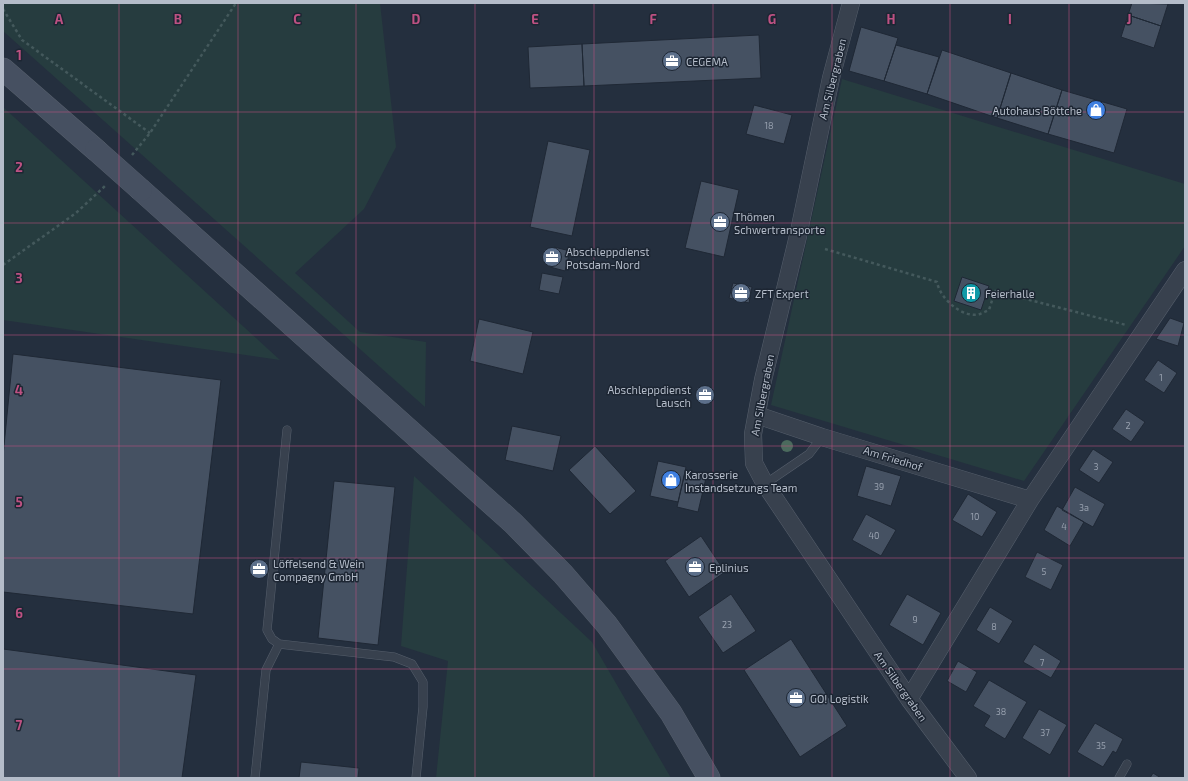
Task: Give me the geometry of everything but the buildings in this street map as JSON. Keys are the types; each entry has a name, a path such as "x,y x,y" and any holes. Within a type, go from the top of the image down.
{"main road":[{"path":"3,69 141,190 513,523 563,574 607,625 666,707 709,778"}],"street":[{"name":"Am Silbergraben","path":"852,3 830,78 798,236 763,380 753,434 754,463 765,484 909,699 968,778"},
{"path":"909,699 1030,500 1185,270"},
{"name":"Am Friedhof","path":"757,415 822,437 1030,500"}],"lane":[{"path":"287,430 267,630 272,638 279,644 394,657 412,664 423,682 423,707 416,778"},
{"path":"765,484 809,454 822,437"},
{"path":"255,778 266,670 279,644"},
{"path":"1119,778 1127,764"}],"path":[{"path":"130,157 150,133 236,3"},
{"path":"3,9 22,40 150,133"},
{"path":"3,265 76,213 110,181"},
{"path":"824,249 937,282 938,290 952,307 972,315 980,314 989,310 995,291 1144,330"}],"green space":[{"path":"3,3 380,3 396,147 364,209 295,273 360,332 426,342 425,407 3,31"},
{"path":"842,79 1185,184 1185,246 1024,481 771,405"},
{"path":"3,107 280,360 3,320"},
{"path":"414,476 592,642 671,778 436,778 448,661 401,646"}],"place":[{"name":"CEGEMA","path":"672,61"},
{"name":"Autohaus Böttche","path":"1096,110"},
{"name":"Thömen Schwertransporte","path":"720,222"},
{"name":"Abschleppdienst Potsdam-Nord","path":"552,257"},
{"name":"ZFT Expert","path":"741,293"},
{"name":"Feierhalle","path":"971,293"},
{"name":"Abschleppdienst Lausch","path":"705,395"},
{"name":"Karosserie Instandsetzungs Team","path":"671,480"},
{"name":"Eplinius","path":"695,567"},
{"name":"Löffelsend & Wein Compagny GmbH","path":"259,569"},
{"name":"GO! Logistik","path":"796,698"}]}
